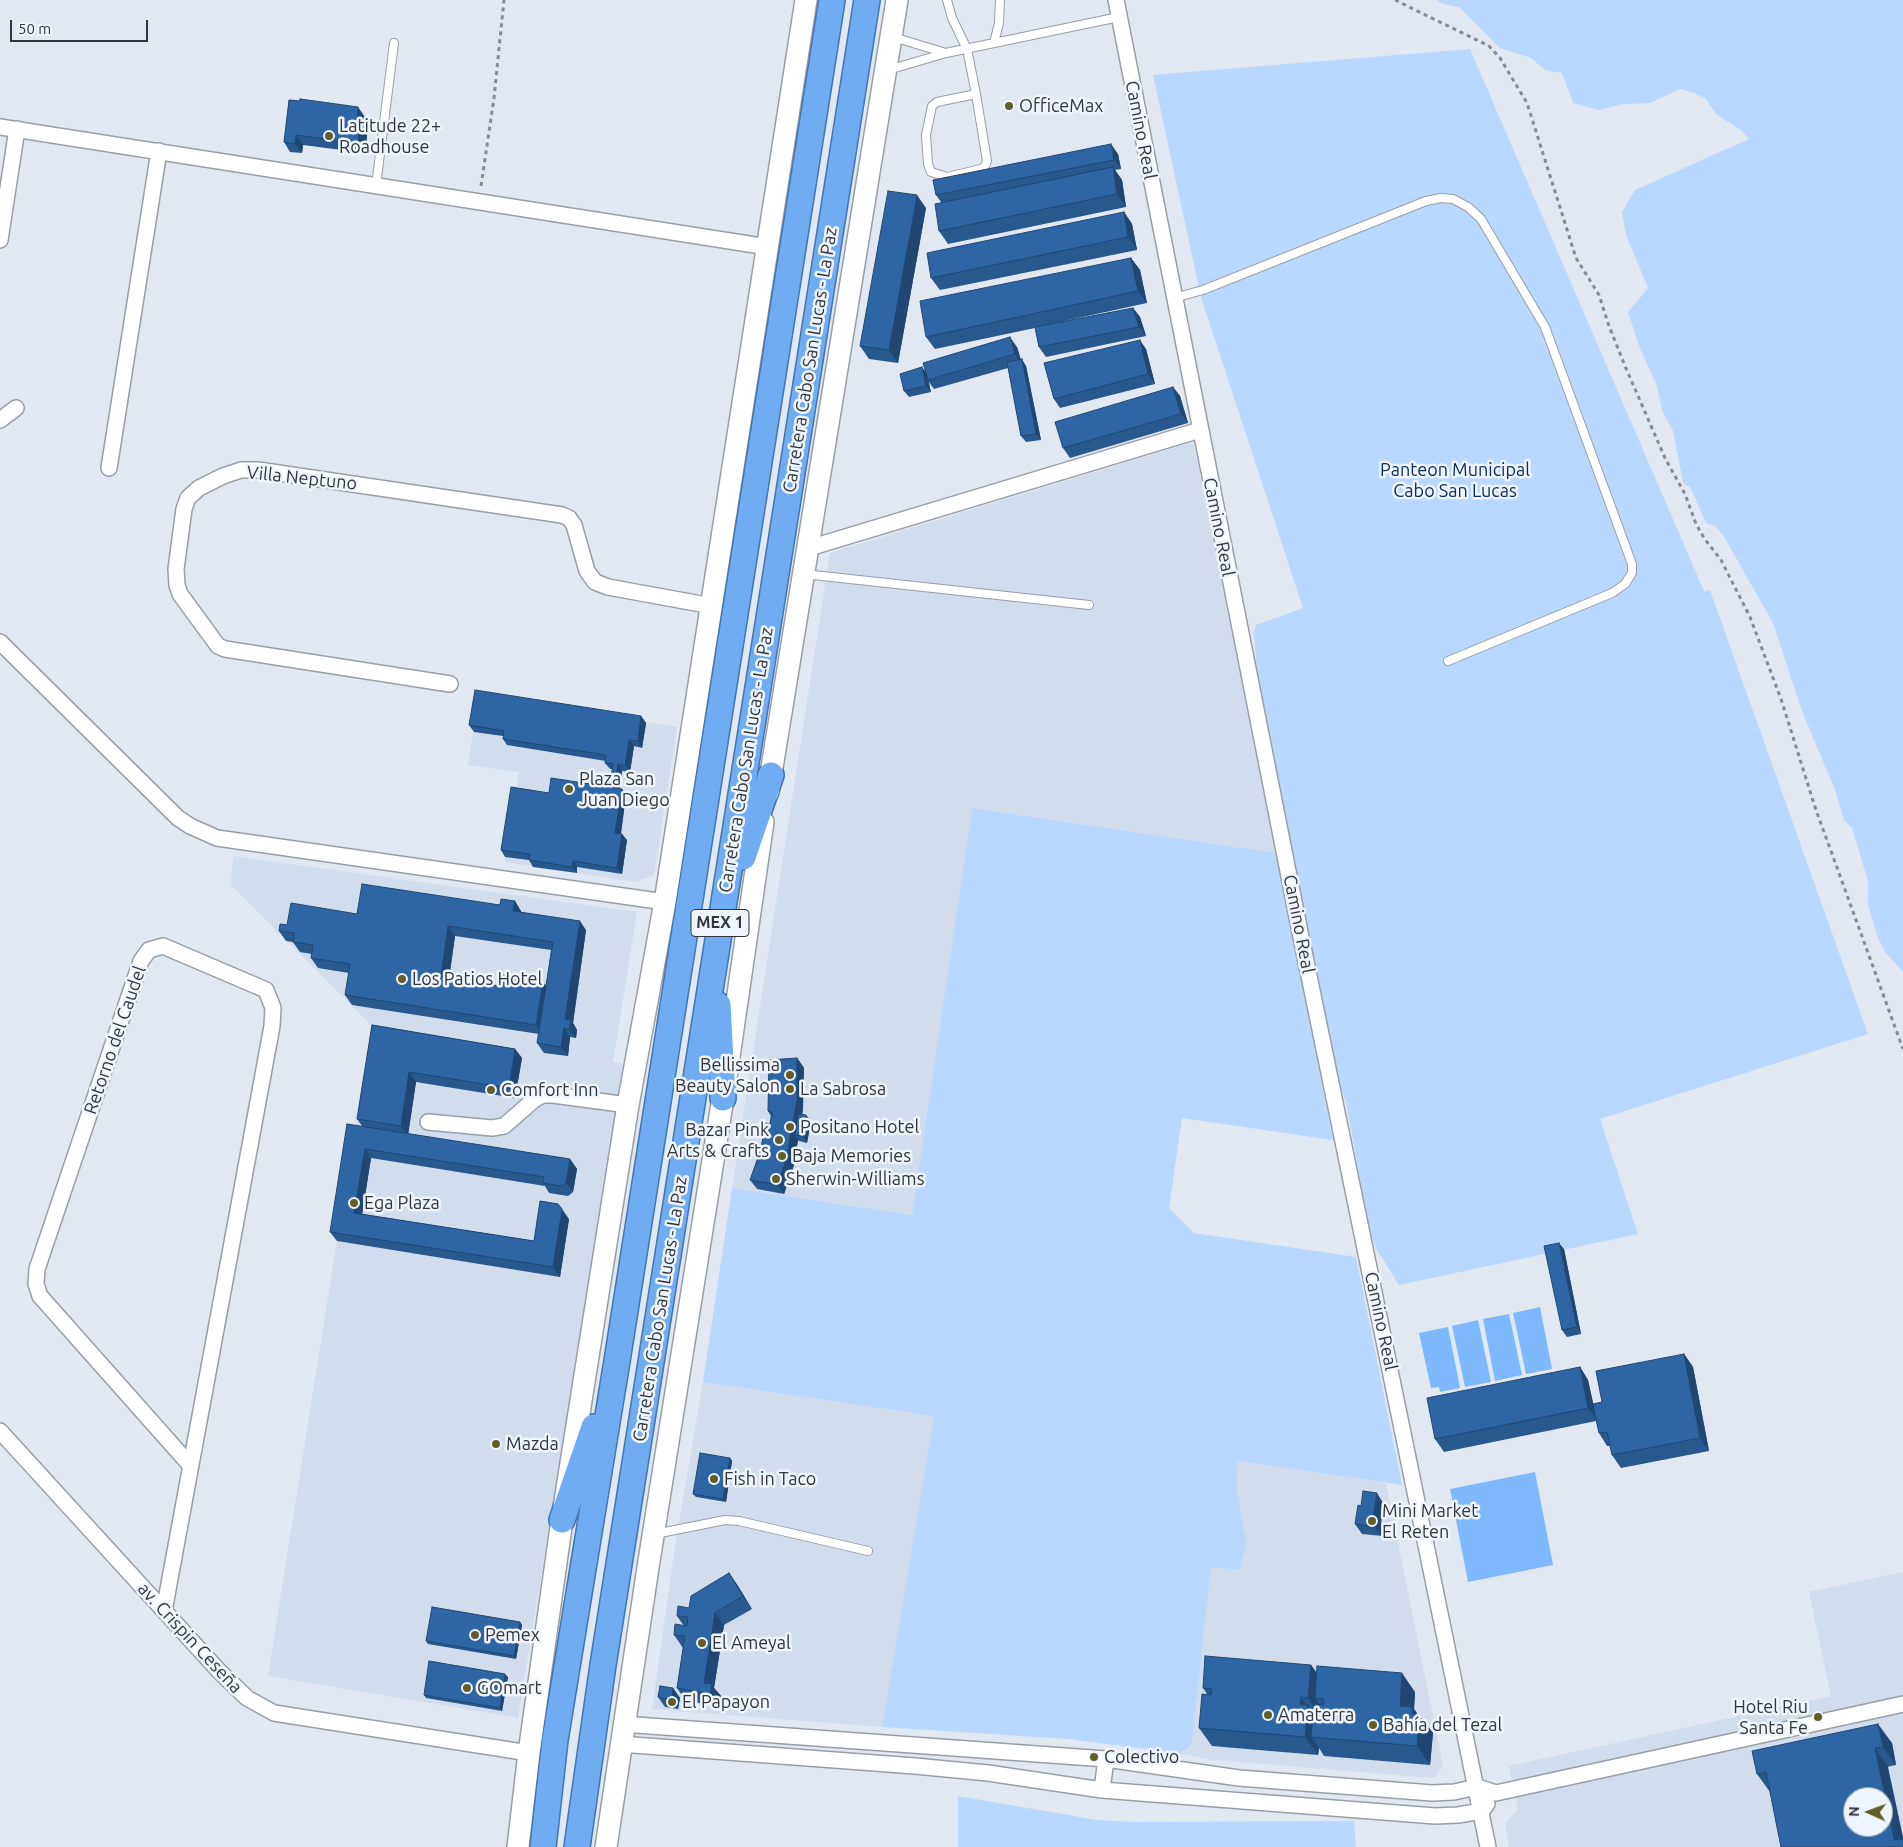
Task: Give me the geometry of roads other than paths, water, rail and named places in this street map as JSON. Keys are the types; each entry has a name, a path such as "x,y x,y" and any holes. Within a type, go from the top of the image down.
{"highway":[{"name":"Carretera Cabo San Lucas - La Paz","path":"543,1847 556,1740 832,0"},
{"name":"Carretera Cabo San Lucas - La Paz","path":"577,1847 603,1665 867,0"},
{"path":"721,921 771,775"},
{"path":"715,956 723,1098"},
{"path":"562,1520 617,1361"}],"main road":[{"path":"518,1847 529,1753 562,1520 628,1106 665,902 806,0"},
{"path":"606,1847 620,1744 723,1098 771,775 897,0"}],"street":[{"name":"Camino Real","path":"1116,0 1298,917 1482,1810 1488,1847"},
{"path":"0,127 768,247"},
{"path":"0,240 17,129"},
{"path":"109,468 159,151"},
{"path":"0,420 16,408"},
{"path":"809,548 1200,430"},
{"name":"Villa Neptuno","path":"450,684 225,649 218,646 180,594 177,585 176,568 184,509 188,498 199,488 223,476 241,470 258,470 562,515 569,518 574,524 587,571 595,582 608,587 712,606"},
{"path":"0,642 178,818 216,838 665,902"},
{"name":"Retorno del Caudel","path":"164,1611 272,1026 273,1008 266,990 163,946 149,950 142,962 37,1269 36,1284 40,1296 190,1465"},
{"path":"428,1122 492,1128 504,1126 535,1099 543,1095 628,1106"},
{"name":"av. Crispin Ceseña","path":"0,1431 219,1671 247,1698 274,1713 529,1753"},
{"path":"625,1713 628,1722 636,1725 1106,1759 1239,1778 1432,1793 1454,1792 1477,1787 1496,1793 1903,1704"},
{"path":"620,1744 915,1766 988,1773 1102,1790 1435,1816 1458,1815 1482,1810 1496,1793"},
{"path":"915,1766 916,1746"},
{"path":"1102,1790 1106,1759"}],"lane":[{"path":"947,0 952,18 966,48 976,94 987,161 985,166 980,169 947,177 931,172 928,164 926,135 932,106 937,102 976,94"},
{"path":"994,43 999,23 1000,0"},
{"path":"886,70 966,48 1119,16"},
{"path":"891,36 946,53"},
{"path":"376,186 394,43"},
{"path":"1174,298 1203,290 1426,201 1441,198 1453,199 1468,207 1481,219 1545,326 1632,564 1632,573 1625,584 1612,592 1448,661"},
{"path":"804,574 1089,606"},
{"path":"653,1535 726,1520 739,1521 868,1551"}],"water":[{"path":"1540,1307 1552,1369 1526,1374 1513,1313"},
{"path":"1509,1314 1522,1375 1495,1381 1483,1319"},
{"path":"1478,1320 1491,1382 1465,1387 1452,1326"},
{"path":"1448,1327 1460,1388 1440,1392 1439,1387 1431,1388 1419,1333"},
{"path":"1535,1472 1553,1565 1468,1582 1450,1489"}],"place":[{"name":"OfficeMax","path":"1009,106"},
{"name":"Latitude 22+ Roadhouse","path":"329,136"},
{"name":"Plaza San Juan Diego","path":"569,789"},
{"name":"Los Patios Hotel","path":"402,979"},
{"name":"Bellissima Beauty Salon","path":"790,1075"},
{"name":"La Sabrosa","path":"790,1089"},
{"name":"Comfort Inn","path":"491,1090"},
{"name":"Positano Hotel","path":"790,1127"},
{"name":"Bazar Pink Arts & Crafts","path":"779,1140"},
{"name":"Baja Memories","path":"782,1156"},
{"name":"Sherwin-Williams","path":"776,1179"},
{"name":"Ega Plaza","path":"354,1203"},
{"name":"Mazda","path":"496,1444"},
{"name":"Fish in Taco","path":"714,1479"},
{"name":"Mini Market El Reten","path":"1372,1521"},
{"name":"Pemex","path":"475,1635"},
{"name":"El Ameyal","path":"702,1643"},
{"name":"GOmart","path":"467,1688"},
{"name":"El Papayon","path":"672,1702"},
{"name":"Amaterra","path":"1268,1715"},
{"name":"Hotel Riu Santa Fe","path":"1818,1717"},
{"name":"Bahía del Tezal","path":"1373,1725"},
{"name":"Colectivo","path":"1094,1757"}],"park label":[{"name":"Panteon Municipal Cabo San Lucas","path":"1455,480"}]}
